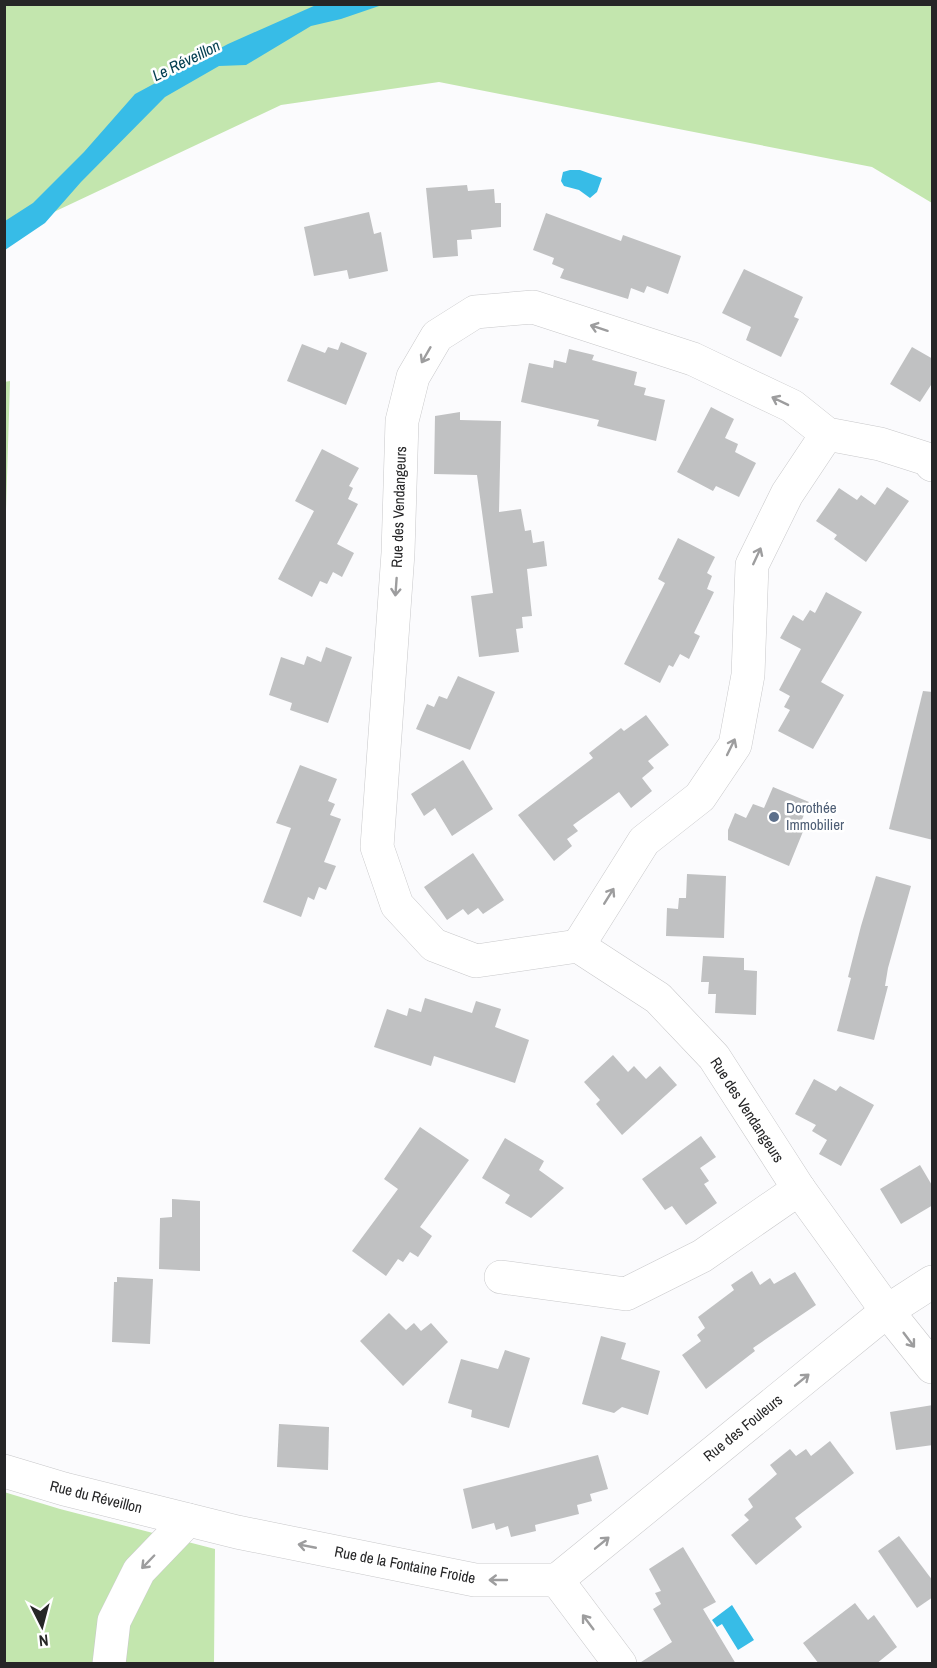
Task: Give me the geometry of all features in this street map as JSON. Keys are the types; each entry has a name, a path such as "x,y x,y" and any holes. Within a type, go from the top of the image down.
{"street":[{"name":"Rue des Vendangeurs","path":"933,465 927,459 880,444 827,434 792,406 693,359 532,307 476,312 437,336 413,377 402,421 398,553 377,847 397,905 434,945 476,961 578,946 658,998 714,1057 799,1189 887,1311 933,1367"},
{"path":"578,946 644,842 700,797 735,745 748,675 752,565 787,494 827,434"},
{"path":"501,1277 626,1294 702,1256 799,1189"},
{"name":"Rue des Fouleurs","path":"557,1580 887,1311 933,1282"},
{"name":"Rue du Réveillon","path":"4,1471 64,1490 188,1520"},
{"path":"109,1664 114,1621 139,1572 188,1520"},
{"name":"Rue de la Fontaine Froide","path":"188,1520 475,1580 557,1580"},
{"path":"557,1580 620,1664"}],"green space":[{"path":"4,5 932,5 932,203 872,167 439,82 281,105 5,235"},
{"path":"10,381 5,542 4,382"},
{"path":"4,1492 60,1509 215,1549 214,1663 5,1663"}],"water":[{"path":"316,5 382,5 311,26 246,65 219,66 165,97 81,182 45,223 5,250 5,221 33,203 84,152 135,94 228,44"},
{"path":"580,170 602,178 597,192 590,198 579,190 564,186 561,181 563,172"},
{"path":"732,1605 754,1640 738,1650 722,1624 717,1627 712,1620"}],"building":[{"path":"467,185 468,191 494,189 495,203 501,203 501,227 471,230 472,239 457,240 458,256 433,258 426,188"},
{"path":"369,212 374,234 381,232 388,271 349,279 347,270 314,276 304,227"},
{"path":"546,213 621,241 623,235 681,256 668,294 647,286 644,293 631,288 628,299 560,278 564,269 552,264 554,258 533,250"},
{"path":"744,269 803,297 794,317 799,319 781,357 746,340 751,327 722,313"},
{"path":"341,342 367,353 346,405 287,381 302,344 325,353 328,347 338,350"},
{"path":"912,347 933,359 933,382 920,402 890,384"},
{"path":"569,349 594,355 592,360 637,372 634,385 646,388 644,395 665,400 656,441 597,426 599,420 521,402 529,363 553,368 554,360 566,363"},
{"path":"711,407 734,419 725,438 738,444 735,452 756,463 739,497 716,486 713,491 677,472"},
{"path":"460,412 460,420 501,421 499,512 521,509 525,531 531,530 533,543 544,541 547,566 527,569 532,616 522,617 523,628 516,629 519,652 479,657 471,596 493,593 477,475 434,474 435,416"},
{"path":"322,449 359,468 349,486 353,488 348,499 358,504 337,544 354,553 342,577 333,572 327,584 320,581 312,597 278,579 314,511 295,501"},
{"path":"887,487 909,501 866,562 834,539 837,535 816,521 839,488 857,500 861,495 875,505"},
{"path":"678,538 715,557 707,573 712,576 707,589 714,592 694,633 700,636 689,659 680,654 673,667 669,665 660,683 624,664 665,583 658,579"},
{"path":"826,592 862,612 821,682 844,695 813,749 778,731 790,710 784,707 790,696 779,690 801,649 780,638 793,615 803,621 810,610 815,613"},
{"path":"326,647 352,657 328,723 290,710 292,703 269,695 281,657 304,665 307,656 321,662"},
{"path":"458,676 495,692 470,750 416,729 427,704 434,707 439,696 447,699"},
{"path":"923,691 933,692 933,840 889,829"},
{"path":"646,715 669,745 648,761 654,768 642,778 652,791 631,808 619,792 573,825 578,831 567,839 572,846 554,861 518,815 593,758 589,753 621,728 624,731"},
{"path":"463,760 493,809 452,836 435,808 424,816 411,794"},
{"path":"300,765 337,779 328,801 335,804 330,815 341,819 324,862 336,866 326,890 319,887 314,900 308,897 301,917 263,902 291,828 276,823"},
{"path":"773,787 809,802 799,827 804,829 789,866 728,840 728,830 735,813 746,818 753,804 764,808"},
{"path":"473,853 504,900 483,914 478,908 468,915 463,909 447,920 424,887"},
{"path":"687,874 726,876 724,938 666,936 667,908 678,909 679,898 686,898"},
{"path":"876,876 911,886 888,968 885,986 888,986 874,1040 837,1031 851,978 848,977"},
{"path":"703,956 744,958 744,970 757,971 756,1015 715,1013 716,994 708,994 709,982 701,982"},
{"path":"425,998 472,1013 476,1001 501,1009 495,1027 529,1040 515,1083 434,1056 431,1066 374,1047 387,1009 407,1016 409,1008 421,1012"},
{"path":"613,1055 628,1072 634,1066 646,1079 660,1066 677,1085 622,1135 596,1104 600,1100 584,1082"},
{"path":"814,1079 836,1091 840,1086 874,1105 841,1166 819,1154 827,1140 812,1131 816,1125 795,1114"},
{"path":"420,1127 469,1160 420,1227 432,1236 418,1257 410,1252 403,1262 398,1259 386,1276 352,1251 398,1189 384,1179"},
{"path":"701,1136 716,1157 700,1168 709,1181 704,1184 717,1203 686,1225 672,1206 665,1210 642,1179"},
{"path":"505,1138 544,1161 539,1170 564,1188 531,1218 505,1203 510,1195 482,1178"},
{"path":"920,1165 933,1187 933,1205 901,1224 880,1189"},
{"path":"172,1199 200,1201 200,1271 159,1269 160,1218 172,1217"},
{"path":"752,1271 760,1285 770,1278 774,1284 795,1272 816,1305 753,1348 755,1351 706,1389 682,1355 701,1341 697,1335 705,1328 698,1317 734,1290 731,1285"},
{"path":"117,1277 153,1279 150,1344 112,1342 114,1282 117,1282"},
{"path":"389,1313 406,1330 414,1323 421,1331 431,1323 448,1342 403,1386 360,1341"},
{"path":"601,1336 626,1343 621,1359 660,1371 648,1415 622,1407 614,1413 582,1404"},
{"path":"505,1350 530,1358 509,1428 471,1417 472,1410 448,1403 461,1359 498,1369"},
{"path":"933,1405 933,1445 896,1450 890,1412"},
{"path":"279,1424 329,1427 328,1470 277,1467"},
{"path":"830,1441 854,1473 795,1518 802,1527 756,1565 731,1535 749,1520 744,1515 753,1507 748,1499 777,1474 770,1465 790,1449 796,1456 806,1449 811,1456"},
{"path":"598,1455 608,1489 590,1494 592,1501 577,1505 579,1514 535,1525 536,1531 511,1537 508,1526 496,1530 494,1523 472,1529 463,1489"},
{"path":"899,1536 933,1581 933,1597 917,1608 878,1551"},
{"path":"683,1547 716,1602 703,1609 736,1664 638,1664 672,1642 653,1609 661,1604 655,1593 661,1591 649,1569"},
{"path":"855,1603 868,1620 874,1615 897,1647 876,1664 819,1664 803,1643"}],"place":[{"name":"Dorothée Immobilier","path":"774,817"}],"water label":[{"name":"Le Réveillon","path":"186,60"}]}
